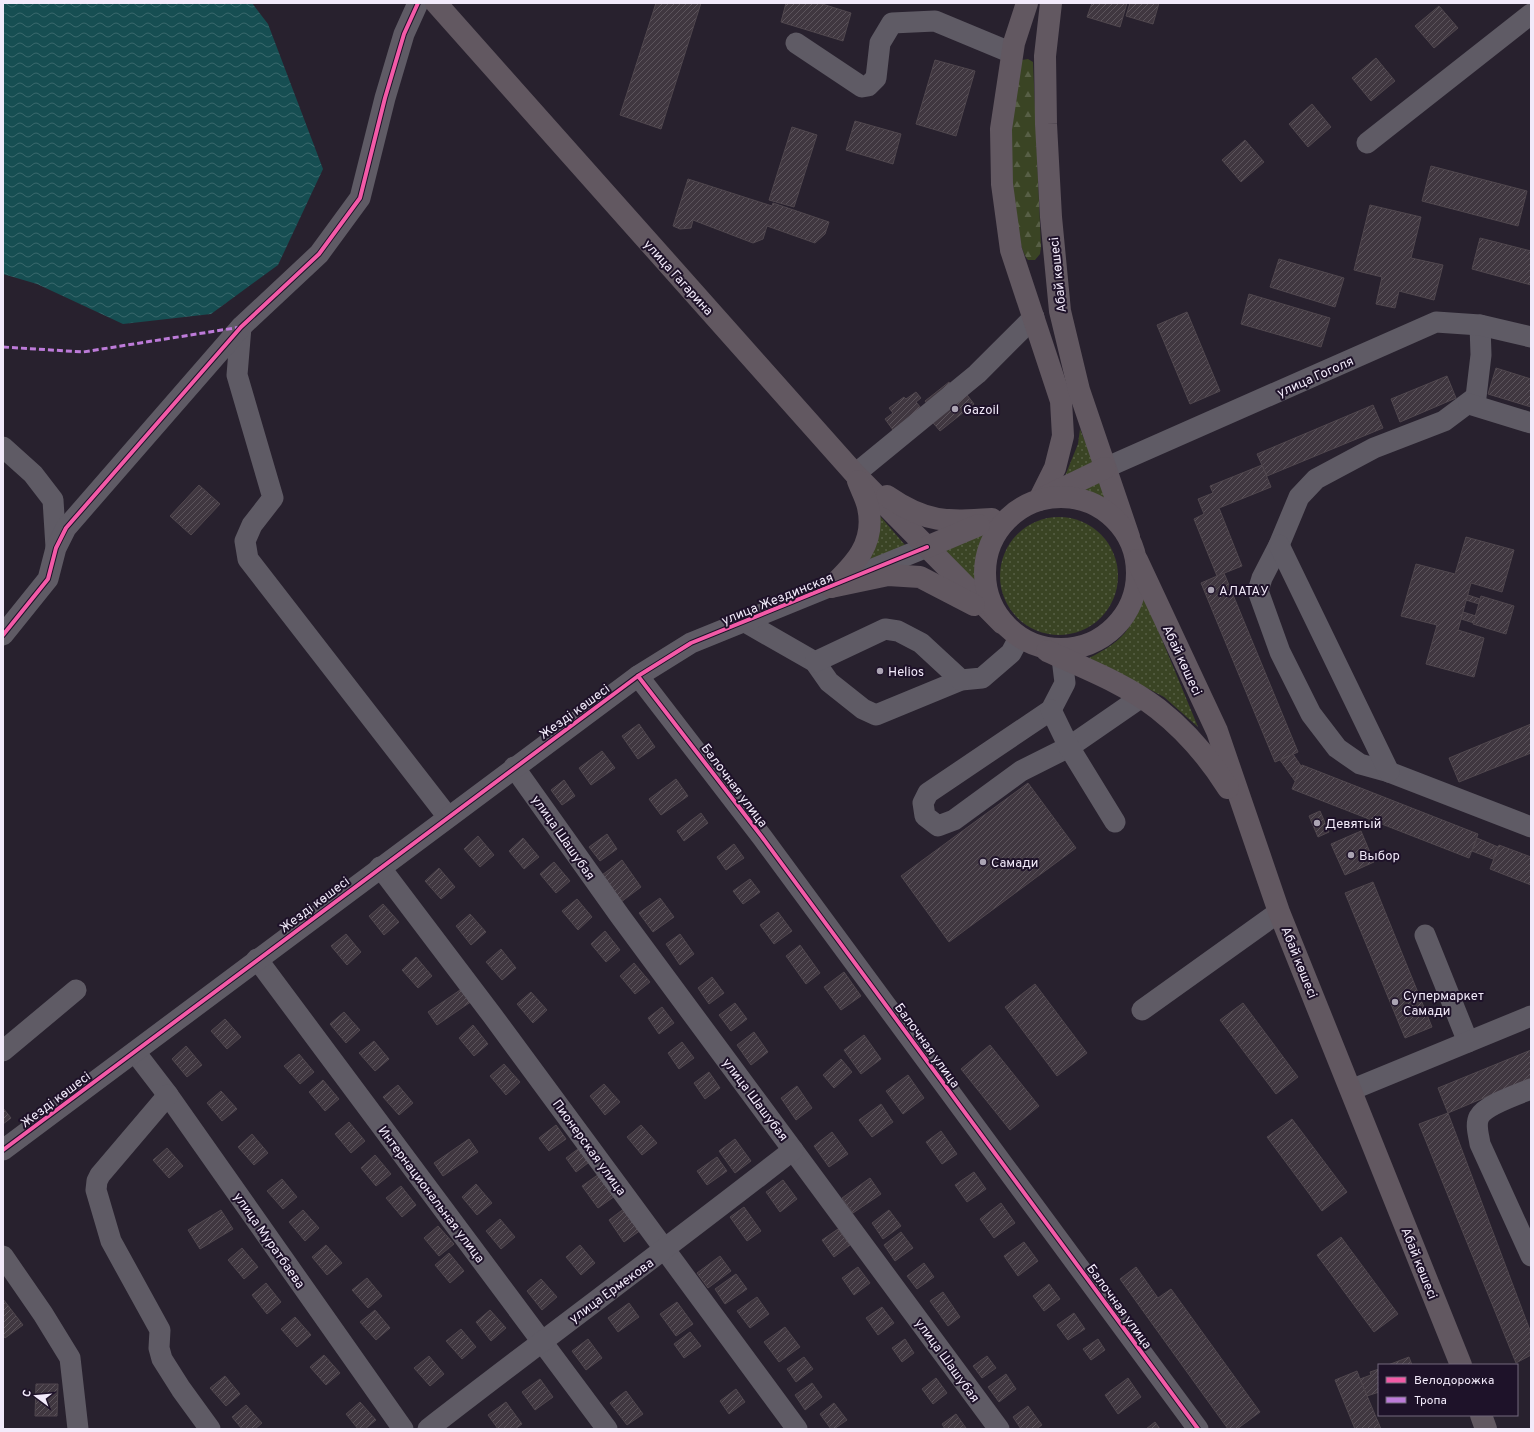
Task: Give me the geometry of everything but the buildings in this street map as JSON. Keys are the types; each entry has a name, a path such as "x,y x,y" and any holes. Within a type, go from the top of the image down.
{"main road":[{"name":"улица Гагарина","path":"436,3 855,474 1002,623"},
{"path":"1027,3 1012,53 1001,129 1002,184 1011,250 1061,402 1063,436 1055,468 1031,503"},
{"name":"Абай көшесі","path":"1051,3 1045,56 1046,124 1051,217 1060,311 1079,390 1136,560 1217,732 1279,912 1461,1364"},
{"path":"926,546 1031,503 1105,468"},
{"path":"855,474 893,501 924,516 943,521 992,519"},
{"path":"831,587 853,566 861,555 866,543 869,524 868,507 855,474"},
{"path":"1002,623 990,603 988,596 985,582 986,559 993,538 1006,520 1031,503 1059,496 1080,499 1100,507 1116,520 1129,537"},
{"path":"1027,642 1058,650 1080,648 1101,639 1119,624 1131,605 1137,583 1136,560"},
{"path":"831,587 888,574 920,577 974,605 1002,623 1027,642 1116,684 1157,708 1190,737 1216,768 1243,810"},
{"path":"1480,1416 1486,1429"}],"street":[{"path":"3,635 48,579 56,548 66,528 241,327 320,254 360,198 387,91 404,34 418,3"},
{"path":"1367,143 1531,14"},
{"path":"796,43 862,87 868,86 876,78 880,44 892,23 935,21 1012,53"},
{"path":"855,474 977,374 1034,317"},
{"name":"улица Гоголя","path":"1105,468 1436,322 1480,325 1531,337"},
{"path":"1480,325 1481,355 1476,397 1469,404 1444,421 1374,448 1316,479 1299,497 1279,545 1262,578 1258,591 1280,652 1311,714 1337,748 1360,764 1389,772 1531,827"},
{"path":"241,327 237,375 273,498 252,525 245,542 248,559 448,817"},
{"path":"1469,404 1531,423"},
{"path":"3,447 33,474 53,500 56,548"},
{"path":"1279,545 1389,772"},
{"name":"улица Жездинская","path":"638,676 691,643 831,587 926,546"},
{"path":"745,622 815,662 829,682 863,708 876,715 961,680 982,678 1011,653 1027,642"},
{"path":"815,662 885,629 898,631 921,643 961,680"},
{"path":"1062,658 1066,684 1051,710 928,793 923,803 925,816 938,826 954,820 1021,771 1069,747 1140,698"},
{"name":"Жезді көшесі","path":"3,1150 135,1052 256,959 638,676"},
{"name":"Балочная улица","path":"638,676 762,837 1198,1429"},
{"path":"1051,710 1069,747 1115,822"},
{"name":"улица Шашубая","path":"514,767 620,916 999,1429"},
{"name":"Пионерская улица","path":"380,867 492,1015 797,1429"},
{"path":"1142,1010 1279,912"},
{"path":"1425,935 1468,1042"},
{"name":"Интернациональная улица","path":"256,959 607,1429"},
{"path":"3,1051 76,990"},
{"path":"1351,1090 1531,1016"},
{"name":"улица Муратбаева","path":"135,1052 168,1095 403,1429"},
{"path":"1531,1089 1492,1106 1480,1116 1477,1124 1480,1144 1531,1256"},
{"path":"168,1095 100,1175 97,1181 96,1190 111,1241 160,1330 159,1348 162,1359 181,1389 210,1429"},
{"name":"улица Ермекова","path":"428,1429 542,1341 665,1250 793,1150"},
{"path":"3,1256 43,1314 70,1358 78,1429"}],"green space":[{"path":"1028,59 1033,62 1041,247 1040,254 1035,260 1028,260 1018,234 1012,165 1011,111 1022,60"},
{"path":"1080,429 1094,463 1065,476 1078,444"},
{"path":"1101,480 1112,510 1087,498 1073,494"},
{"path":"880,516 905,545 870,560 879,529"},
{"path":"1059,517 1082,521 1101,534 1114,553 1118,576 1114,599 1101,618 1082,631 1059,635 1036,631 1017,618 1004,599 1000,576 1004,553 1017,534 1036,521"},
{"path":"988,528 976,570 976,587 942,550"},
{"path":"1144,596 1198,727 1164,697 1089,658 1101,652 1118,640 1135,618"}],"water":[{"path":"3,3 252,3 268,24 323,169 278,265 211,314 123,324 37,284 3,274"}],"marked path":[{"path":"3,347 83,352 241,327"}],"cycle path":[{"path":"3,635 48,579 56,548 66,528 241,327 319,254 360,198 385,98 404,34 418,3"},
{"path":"3,1150 638,676 691,643 927,547"},
{"path":"638,676 762,837 1198,1429"}],"place":[{"name":"Gazoil","path":"955,409"},
{"name":"АЛАТАУ","path":"1211,590"},
{"name":"Helios","path":"880,671"},
{"name":"Девятый","path":"1317,823"},
{"name":"Выбор","path":"1351,855"},
{"name":"Самади","path":"983,862"},
{"name":"Супермаркет Самади","path":"1395,1002"}]}
